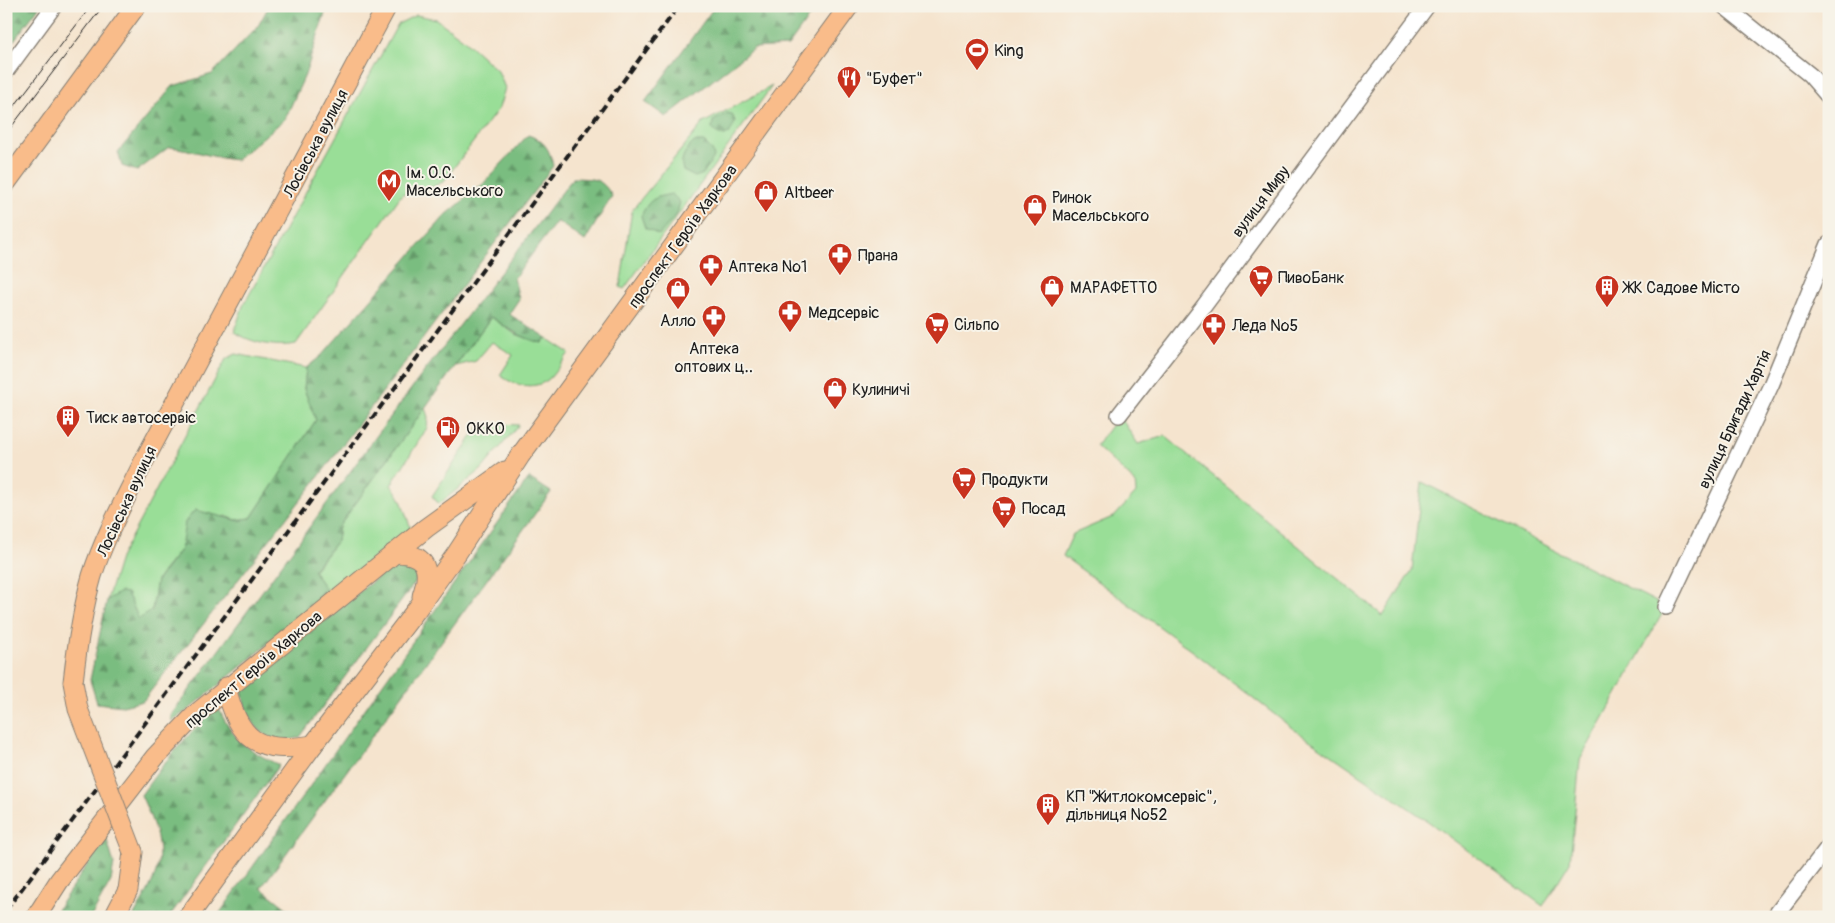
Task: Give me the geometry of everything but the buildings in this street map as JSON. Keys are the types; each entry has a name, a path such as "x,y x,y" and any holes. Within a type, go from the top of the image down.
{"main road":[{"path":"6,183 136,6"},
{"name":"Лосівська вулиця","path":"114,917 128,890 133,852 78,709 72,682 79,629 92,576 146,457 387,6"},
{"name":"проспект Героїв Харкова","path":"188,917 313,745 417,609 457,553 514,465 849,6"},
{"name":"проспект Героїв Харкова","path":"36,917 59,881 155,757 196,714 226,687 394,554 514,465"},
{"path":"394,554 413,555 425,565 427,574 417,609"},
{"path":"226,687 231,707 240,728 250,738 263,745 280,749 313,745"}],"street":[{"path":"6,71 54,6"},
{"name":"вулиця Миру","path":"1119,415 1204,306 1427,6"},
{"path":"1724,6 1810,75 1829,97"},
{"name":"вулиця Бригади Хартія","path":"1666,607 1770,385 1829,244"},
{"path":"1774,917 1829,846"}],"green space":[{"path":"6,6 40,6 6,51"},
{"path":"269,6 327,7 305,75 285,119 236,160 169,147 137,171 122,166 118,152 173,86 212,74 258,26"},
{"path":"715,6 817,6 788,46 754,48 666,117 645,102"},
{"path":"416,15 436,19 463,39 498,71 505,88 499,108 443,182 432,187 402,194 296,344 264,344 234,332 243,306 398,24"},
{"path":"772,86 624,289 620,287 632,210 703,123"},
{"path":"727,113 732,114 735,121 734,126 729,133 722,135 715,132 712,128 713,121"},
{"path":"528,135 545,146 553,166 311,487 143,701 123,706 97,703 90,680 107,600 120,592 127,593 139,619 152,610 157,580 181,549 185,522 195,510 236,520 251,518 316,420 304,389 306,368 321,356 446,215 483,184"},
{"path":"694,142 704,142 712,150 714,157 703,174 695,177 683,171 682,166 684,155"},
{"path":"573,178 596,180 604,185 612,196 585,241 557,221 514,278 519,299 509,314 546,338 542,343 528,339 491,317 339,526 337,541 313,570 329,594 187,711 171,721 171,715 414,385"},
{"path":"672,194 680,202 677,214 659,235 645,228 641,216 650,202 661,196"},
{"path":"491,317 515,334 542,343 546,338 569,353 550,378 538,385 531,386 511,382 500,375 513,355 492,342 476,361 456,366"},
{"path":"236,354 306,368 304,389 316,420 251,518 237,520 225,516 181,549 157,580 152,610 139,620 127,593 120,592 107,600 120,558 226,359"},
{"path":"425,408 428,417 427,428 391,485 401,500 411,528 329,594 313,571 337,541 339,526"},
{"path":"1119,415 1138,444 1165,436 1383,616 1412,570 1422,482 1666,607 1580,760 1570,862 1543,906 1429,822 1292,728 1194,652 1063,556 1073,534 1115,516 1136,493 1135,482 1096,446"},
{"path":"481,423 519,425 481,470 439,504 432,496"},
{"path":"529,478 551,492 261,888 298,917 217,917"},
{"path":"399,560 418,567 417,580 300,737 287,740 276,739 258,729 246,709 242,686"},
{"path":"218,707 229,727 242,742 258,754 279,765 169,917 133,917 151,884 159,858 155,831 141,795 177,748"},
{"path":"106,837 114,864 111,881 91,917 52,917"}],"tram line":[{"path":"6,117 91,6"},
{"path":"6,134 103,6"}],"railway":[{"path":"6,910 679,6"}],"place":[{"name":"King","path":"977,71"},
{"name":"\"Буфет\"","path":"849,99"},
{"name":"Ім. О.С. Масельського","path":"389,202"},
{"name":"Altbeer","path":"766,213"},
{"name":"Ринок Масельського","path":"1035,227"},
{"name":"Прана","path":"840,276"},
{"name":"Аптека №1","path":"711,287"},
{"name":"ПивоБанк","path":"1261,298"},
{"name":"МАРАФЕТТО","path":"1052,308"},
{"name":"ЖК Садове Місто","path":"1607,308"},
{"name":"Алло","path":"678,310"},
{"name":"Медсервіс","path":"790,333"},
{"name":"Аптека оптових ц‥","path":"714,338"},
{"name":"Сільпо","path":"937,345"},
{"name":"Леда №5","path":"1214,346"},
{"name":"Кулиничі","path":"835,410"},
{"name":"Тиск автосервіс","path":"68,438"},
{"name":"ОККО","path":"448,449"},
{"name":"Продукти","path":"964,500"},
{"name":"Посад","path":"1004,529"},
{"name":"КП \"Житлокомсервіс\", дільниця №52","path":"1048,826"}]}
